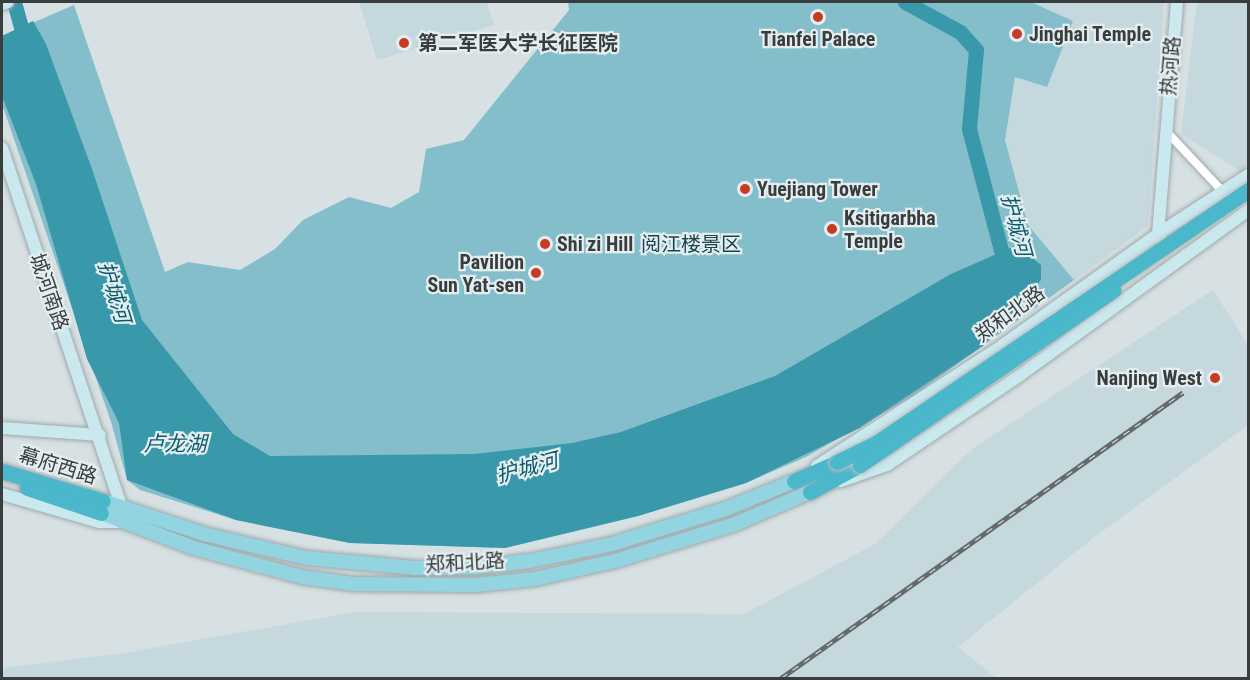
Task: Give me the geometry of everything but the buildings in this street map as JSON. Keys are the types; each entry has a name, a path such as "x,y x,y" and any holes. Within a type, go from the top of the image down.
{"highway":[{"name":"郑和北路","path":"794,482 876,443 1248,192"},
{"name":"郑和北路","path":"810,492 860,465 1248,198"},
{"name":"幕府西路","path":"2,471 102,507"},
{"name":"幕府西路","path":"2,481 102,507"}],"main road":[{"path":"2,4 8,2"},
{"name":"热河路","path":"1158,234 1177,2"},
{"name":"城河南路","path":"2,148 100,435 121,506"},
{"name":"郑和北路","path":"102,507 121,506 204,534 306,558 416,568 476,567 530,561 612,544 728,508 794,482 1004,345 1158,234 1248,175"},
{"name":"郑和北路","path":"102,507 117,522 228,559 302,577 352,584 476,585 535,579 615,561 733,525 810,492 886,465 1019,376 1175,260 1248,210"},
{"path":"1158,234 1175,260"},
{"path":"2,428 100,435"},
{"path":"2,494 99,522 117,522"}],"street":[{"path":"1166,131 1221,193 1248,192"}],"shaded area":[{"name":"第二军医大学长征医院","path":"359,2 487,2 494,25 377,60"},
{"path":"1031,2 1164,2 1148,226 1074,280 1028,225 1005,140 1015,77 1073,21"},
{"path":"1197,2 1248,2 1248,168 1243,173 1181,134"},
{"path":"1213,290 1248,345 1248,425 1093,538 958,647 996,678 2,678 2,668 124,653 355,612 744,614 875,544 972,449"}],"green space":[{"name":"阅江楼景区","path":"568,2 1031,2 1073,21 1047,87 1015,77 1005,140 1028,225 1074,280 913,396 806,457 746,483 638,516 505,548 350,543 236,520 140,490 127,480 111,422 2,104 2,36 74,5 165,272 188,262 240,270 275,249 303,220 349,197 391,208 419,192 426,149 464,140 569,10"}],"water":[{"name":"卢龙湖","path":"33,21 46,44 92,169 142,320 233,434 270,456 474,454 572,443 621,432 775,376 951,274 1017,245 1041,265 1041,280 983,346 860,428 746,483 638,516 505,548 350,543 236,520 127,480 119,423 87,359 36,184 2,96 2,36"}],"waterway":[{"name":"护城河","path":"14,2 26,45"},
{"name":"护城河","path":"905,2 960,32 976,50 969,129 1006,269"}],"railway":[{"path":"781,678 1183,392"}],"place":[{"name":"Tianfei Palace","path":"818,17"},
{"name":"Jinghai Temple","path":"1017,34"},
{"name":"第二军医大学长征医院","path":"404,43"},
{"name":"Yuejiang Tower","path":"745,189"},
{"name":"Ksitigarbha Temple","path":"832,229"},
{"name":"Shi zi Hill","path":"545,244"},
{"name":"Pavilion Sun Yat-sen","path":"536,273"},
{"name":"Nanjing West","path":"1215,378"}]}
